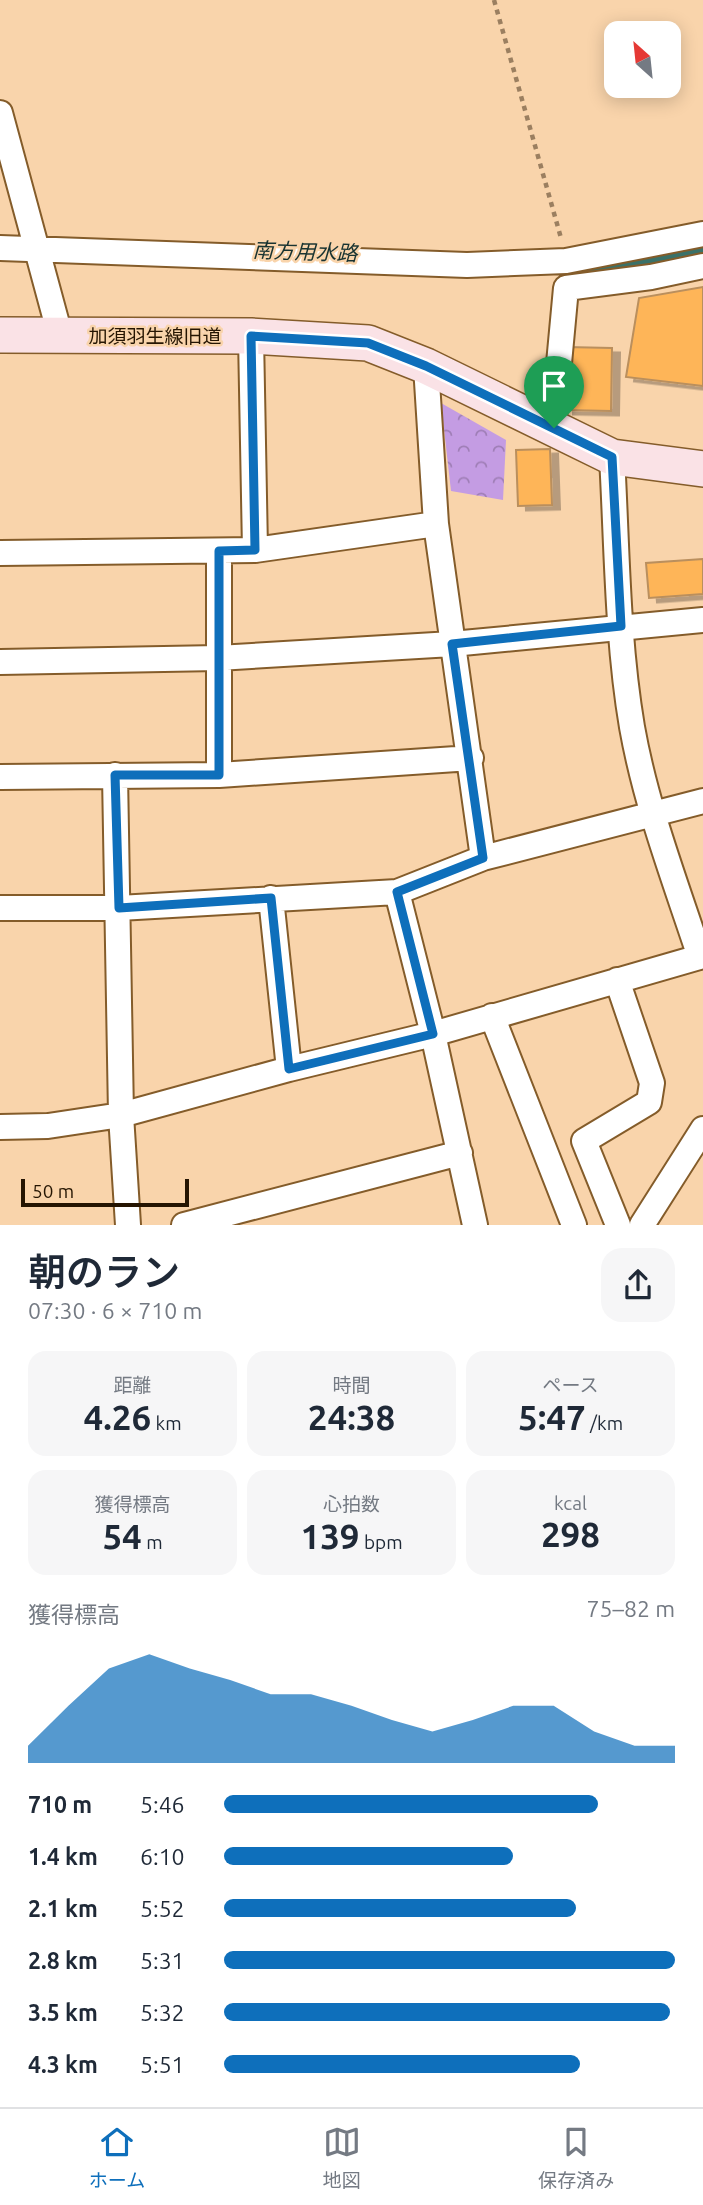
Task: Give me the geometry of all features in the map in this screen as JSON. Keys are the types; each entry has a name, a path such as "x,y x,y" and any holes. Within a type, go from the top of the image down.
{"street":[{"path":"0,113 60,335"},
{"path":"0,248 38,256 467,265 566,261 703,234"},
{"path":"554,428 566,288 652,277 703,266"},
{"name":"加須羽生線旧道","path":"0,335 251,336 368,343 426,366 612,457 703,469"},
{"path":"251,336 255,550"},
{"path":"426,366 436,524 483,858"},
{"path":"0,1127 48,1126 121,1115 289,1069 433,1034 701,956 653,812 632,727 621,626 612,457"},
{"path":"0,552 255,550 436,524"},
{"path":"219,551 219,775"},
{"path":"0,663 218,658 452,644 703,620"},
{"path":"0,777 219,775 471,758"},
{"path":"115,775 121,1115 128,1225"},
{"path":"0,908 119,908 397,892 483,858 703,801"},
{"path":"397,892 433,1034 475,1225"},
{"path":"271,898 289,1069"},
{"path":"617,980 652,1083 649,1102 583,1141 618,1225"},
{"path":"492,1016 574,1225"},
{"path":"642,1225 703,1129"},
{"path":"184,1225 460,1153"}],"path":[{"path":"494,0 566,261"}],"green space":[{"path":"441,403 506,440 503,500 451,491"}],"building":[{"path":"703,287 703,386 626,377 639,298"},
{"path":"566,347 612,348 611,411 565,410"},
{"path":"550,449 552,505 518,506 516,450"},
{"path":"703,559 703,594 649,598 646,563"}],"waterway":[{"name":"南方用水路","path":"576,272 602,271 703,250"}],"route":[{"path":"251,336 368,343 426,366 554,428 612,457 621,626 452,644 471,758 483,858 397,892 433,1034 289,1069 271,898 119,908 115,775 219,775 219,551 255,550 251,336"}]}
